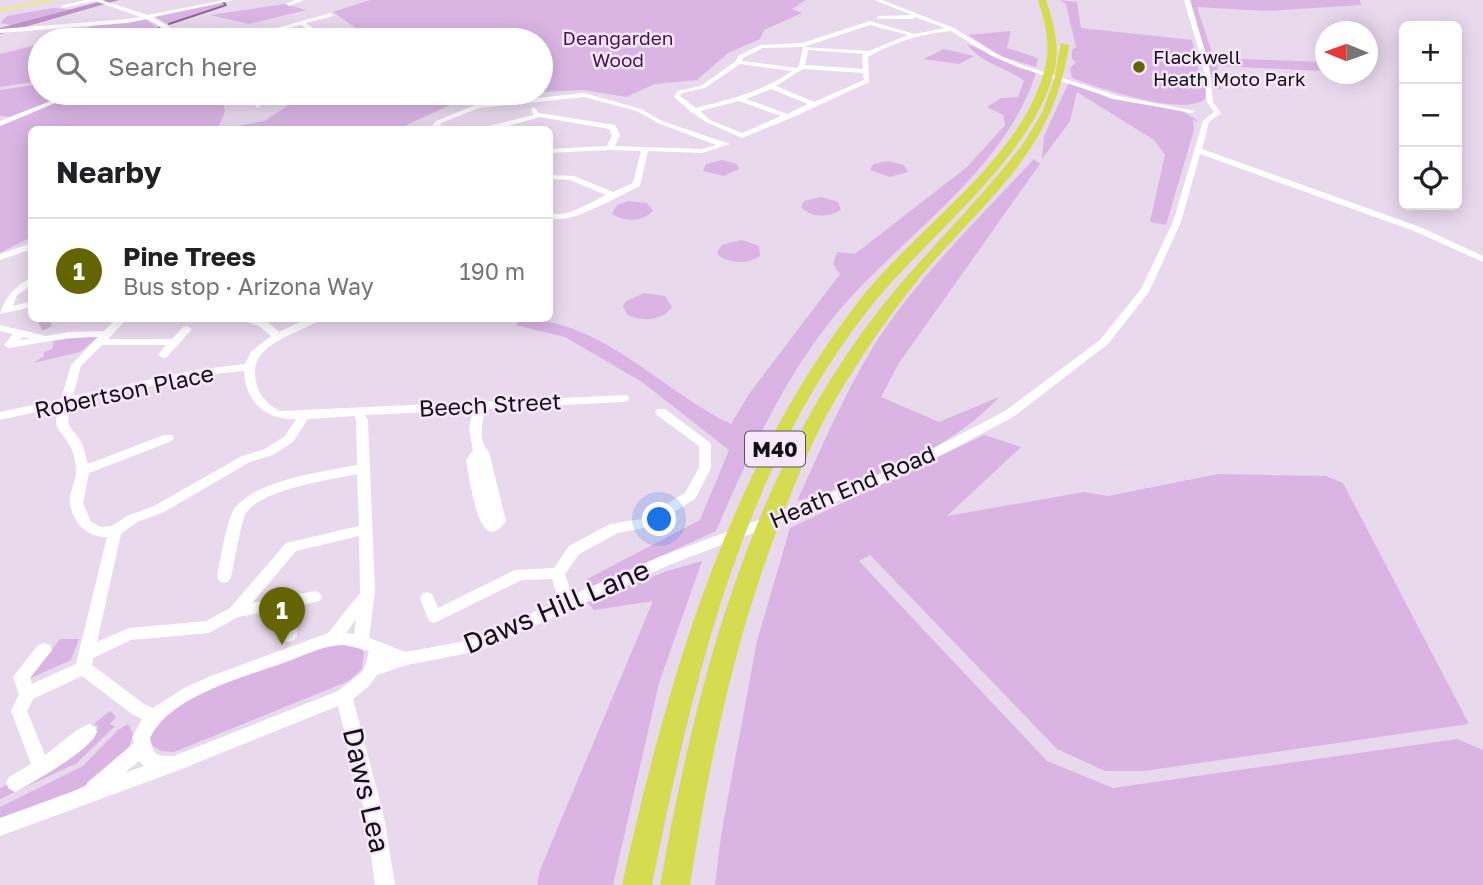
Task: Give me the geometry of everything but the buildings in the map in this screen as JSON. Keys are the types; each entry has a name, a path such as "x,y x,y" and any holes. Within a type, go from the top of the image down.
{"highway":[{"name":"M40","path":"675,885 689,804 729,631 800,446 852,357 885,311 918,270 1000,184 1040,126 1051,78 1051,31 1042,0"},
{"path":"1052,0 1058,14"},
{"name":"M40","path":"637,885 652,815 701,632 743,514 788,423 836,340 868,299 1014,139 1051,78 1063,71 1063,37"}],"main road":[{"path":"0,10 56,0"}],"street":[{"path":"189,7 202,0"},
{"path":"39,28 148,17 231,0"},
{"path":"289,4 301,0"},
{"path":"877,0 952,29 994,55 1020,66 1117,98 1203,110"},
{"name":"Heath End Road","path":"664,561 895,474 1009,414 1104,342 1146,290 1177,222 1197,150 1203,110 1211,90 1187,0"},
{"path":"63,6 99,1 148,17 167,28"},
{"path":"282,28 331,15"},
{"path":"804,46 878,21 916,18 938,30"},
{"path":"826,48 878,21 914,35"},
{"path":"302,23 309,28"},
{"path":"0,32 28,29"},
{"path":"553,151 610,148 702,151 724,145 867,81 865,56 870,53 914,35 952,29"},
{"path":"743,136 692,111 677,97 679,92 703,87 739,62 740,57 762,46 804,46 870,53"},
{"path":"692,111 741,99 770,86 800,68 804,46"},
{"path":"739,62 865,71"},
{"path":"770,86 816,105"},
{"path":"553,97 584,95 639,110 660,122 724,145"},
{"path":"741,99 789,117"},
{"path":"0,124 47,105"},
{"path":"436,126 446,117 485,105"},
{"path":"530,105 539,114"},
{"path":"498,126 539,114 612,127 616,135 610,148"},
{"path":"553,216 568,216 637,184 645,149"},
{"path":"1197,150 1417,229 1483,259"},
{"path":"553,177 571,178 613,195"},
{"path":"0,257 28,247"},
{"path":"3,312 13,294 28,283"},
{"path":"3,312 28,305"},
{"path":"118,322 76,365 61,418 64,431 76,445 83,470 76,503 86,525 99,532 115,531 132,519 159,509 246,459 269,452 289,439 304,415"},
{"path":"259,322 279,337"},
{"path":"249,368 254,355 279,337 309,322"},
{"path":"40,326 24,333 9,345 68,335 175,342"},
{"path":"0,328 46,339"},
{"path":"163,355 187,329"},
{"name":"Robertson Place","path":"0,416 82,399 90,394 214,371 249,368"},
{"name":"Beech Street","path":"249,368 251,386 262,407 279,415 623,398"},
{"path":"481,405 475,429 499,521 492,528"},
{"path":"174,764 157,765 141,748 142,736 154,716 206,684 333,639 361,640 368,592 365,468 362,420 357,412"},
{"path":"558,573 574,550 615,528 644,524 690,496 705,468 705,445 661,412"},
{"path":"83,470 169,438"},
{"path":"224,577 239,512 245,505 276,489 365,468"},
{"path":"40,765 19,711 27,694 129,634 209,627 235,612 291,547 366,529"},
{"path":"85,661 115,531"},
{"name":"Daws Hill Lane","path":"372,670 407,658 473,646 664,561"},
{"path":"427,598 435,617 520,574 558,573"},
{"path":"558,573 567,604"},
{"path":"333,639 358,610 368,592"},
{"path":"235,612 315,597"},
{"path":"288,602 289,636"},
{"name":"Daws Hill Lane","path":"361,640 377,649 407,658"},
{"path":"0,827 174,764 344,696 361,685 372,670 377,649"},
{"path":"27,694 20,677 44,650"},
{"path":"85,661 138,709 154,716"},
{"name":"Daws Lea","path":"344,696 375,817 385,885"},
{"path":"15,783 68,750 89,732"},
{"path":"85,795 141,748"}],"green space":[{"name":"Deangarden Wood","path":"370,0 806,0 792,9 802,13 764,30 760,39 728,53 697,80 655,84 626,97 584,90 553,91 553,28 356,28 333,12"},
{"name":"Flackwell Heath Moto Park","path":"1060,0 1077,2 1081,28 1192,40 1201,82 1207,84 1205,99 1194,104 1160,103 1120,94 1072,78 1070,68 1076,62 1072,59 1072,50 1076,47 1066,4"},
{"path":"1190,0 1360,0 1361,5 1266,11 1197,7 1214,58 1315,62 1315,71 1217,66 1221,90 1214,87"},
{"path":"225,4 168,24 155,17"},
{"path":"285,4 306,10 249,24 210,15"},
{"path":"53,8 75,10 16,26 0,23 7,16"},
{"path":"145,19 158,28 87,28"},
{"path":"1011,31 1007,48 1038,58 1036,67 1003,57 968,35"},
{"path":"967,44 1036,73 1021,109 1000,142 976,173 863,284 818,338 800,363 769,418 716,531 593,587 587,579 700,520 729,450 642,382 565,337 516,325 518,322 549,322 577,330 604,343 705,410 731,424 749,394 840,274 833,264 837,252 855,254 967,167 1005,125 1003,115 987,107 1001,98 1018,97 1024,81 972,50"},
{"path":"28,47 28,83 0,87 0,54"},
{"path":"944,49 974,56 959,64 923,59"},
{"path":"1068,84 1111,99 1180,110 1197,120 1196,122 1193,119 1194,130 1166,225 1150,222 1165,155 1154,140 1077,92 1070,121 1042,159 1044,136"},
{"path":"28,86 28,105 41,105 13,117 0,116 0,90"},
{"path":"51,105 223,105 225,111 219,126 28,126 28,239 0,253 0,126"},
{"path":"289,105 450,105 404,126 237,126 264,121"},
{"path":"1034,159 1040,164 899,363 881,397 939,422 999,397 956,434 932,449 878,474 797,501 852,384 889,323 949,250"},
{"path":"722,160 737,164 739,169 724,176 703,171 706,164"},
{"path":"888,161 904,165 908,172 890,177 870,170 873,164"},
{"path":"821,197 838,202 841,210 820,216 801,207 804,201"},
{"path":"629,201 647,203 653,211 633,220 612,214 617,205"},
{"path":"742,240 759,246 760,256 740,262 719,256 717,252 722,245"},
{"path":"644,293 665,296 672,307 658,318 640,319 628,315 623,307 625,302"},
{"path":"93,336 97,338 80,352 33,363 44,356 44,352 52,349 54,341 45,342"},
{"path":"984,435 1021,447 947,516 1084,492 1108,496 1218,474 1326,476 1343,483 1469,724 1144,771 1105,771 1057,749 870,555 859,561 1047,761 1113,788 1457,739 1483,750 1483,885 715,885 721,835 757,641 790,528"},
{"path":"702,561 659,683 613,885 537,885 540,870 653,601 594,610 587,602 667,571"},
{"path":"60,639 79,639 71,660 29,679"},
{"path":"342,642 360,646 364,653 362,669 349,681 174,752 161,751 150,744 149,730 192,695 326,645"},
{"path":"110,711 116,717 110,724 115,726 77,763 0,799 0,788 80,751 94,739 98,726 94,724"},
{"path":"128,724 133,734 127,751 98,778 57,798 0,819 0,807 83,766 118,730"}],"waterway":[{"path":"0,31 115,0"},
{"path":"169,24 226,5 223,2"}],"tunnel":[{"path":"40,326 47,322"}],"place":[{"name":"Flackwell Heath Moto Park","path":"1139,67"},
{"name":"Pine Trees","path":"282,645"}]}
